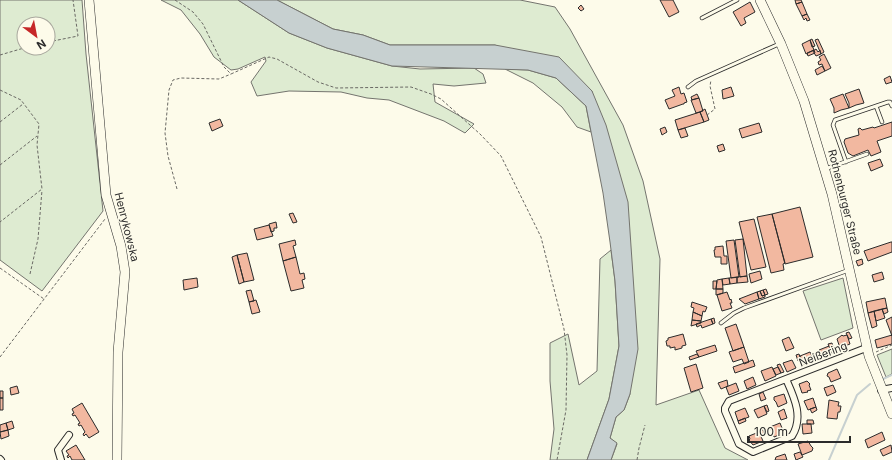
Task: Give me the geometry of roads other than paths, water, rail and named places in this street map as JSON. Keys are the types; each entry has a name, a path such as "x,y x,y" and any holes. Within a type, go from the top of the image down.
{"main road":[{"name":"Henrykowska","path":"89,0 106,195 121,246 125,272 118,352 117,460"},
{"name":"Rothenburger Straße","path":"760,0 781,44 804,101 838,216 868,352 892,414"}],"street":[{"name":"Neißering","path":"786,379 798,410 795,431 792,436 753,452 739,444 725,412 726,404 786,379 868,352"},
{"path":"882,390 892,388"},
{"path":"61,460 58,450 68,435"}],"lane":[{"path":"702,18 738,0"},
{"path":"688,87 696,81 781,44"},
{"path":"846,162 833,124 834,122 838,118 888,102 890,102 892,106"},
{"path":"876,106 882,122"},
{"path":"825,168 868,154"},
{"path":"721,324 734,313 744,308 849,270"}],"waterway":[{"path":"883,379 892,375"},
{"path":"829,460 857,395 870,384"}]}
